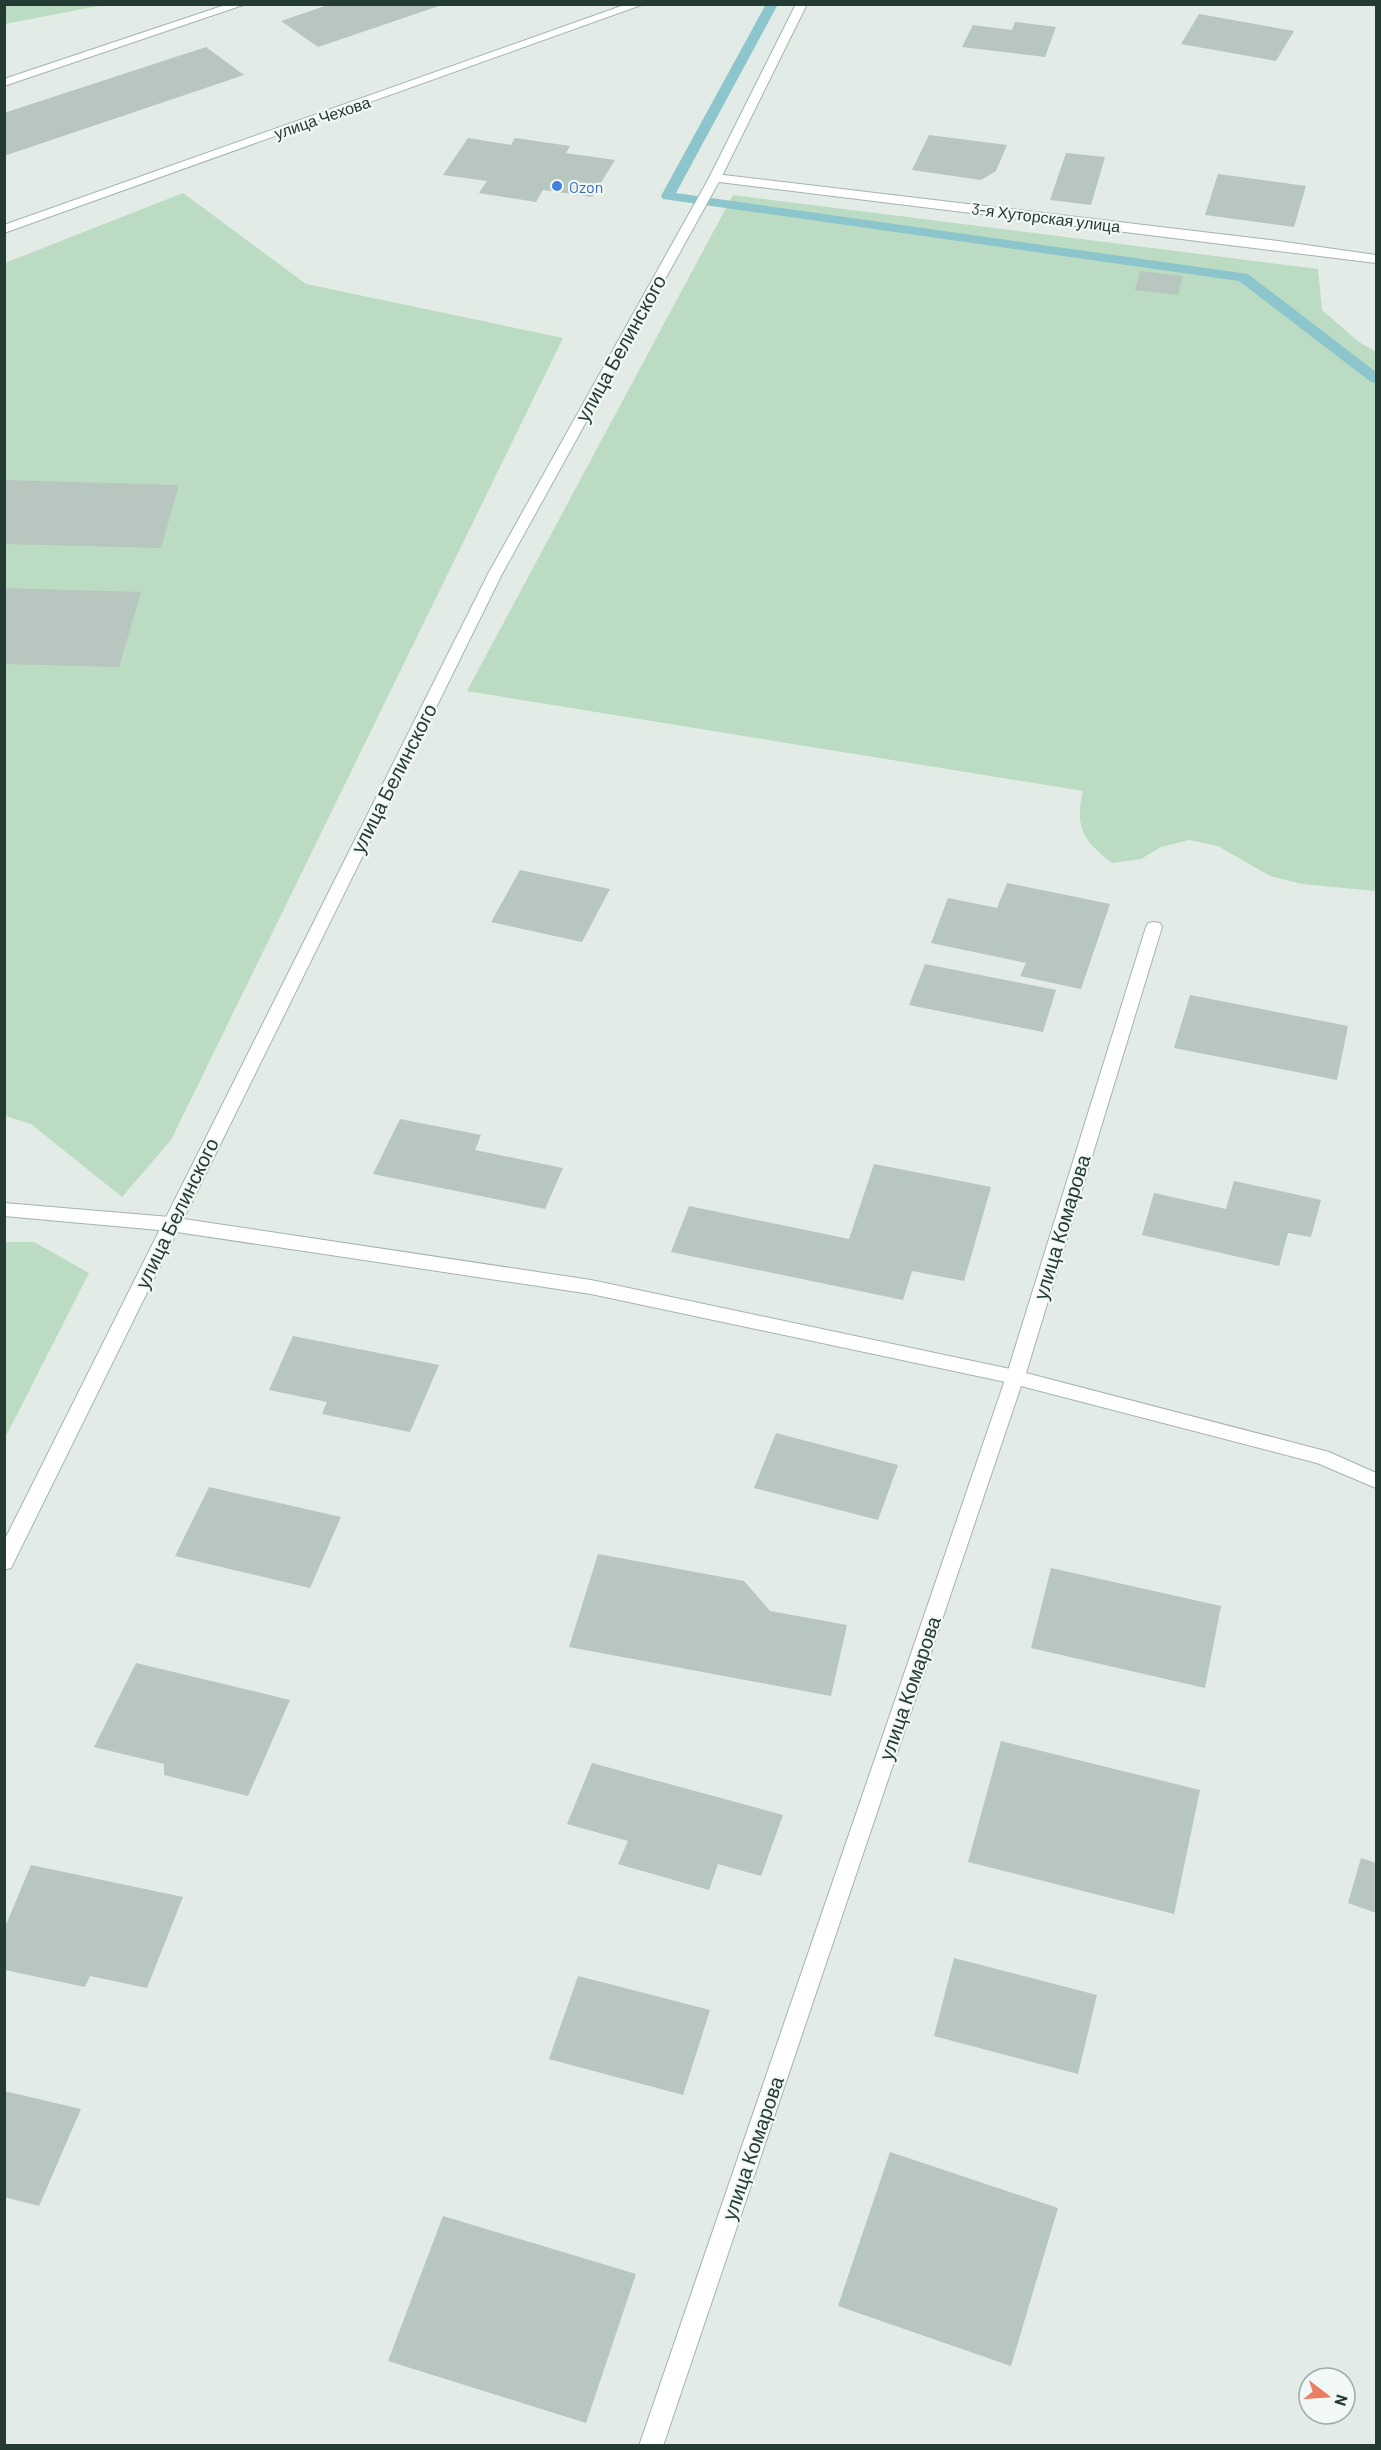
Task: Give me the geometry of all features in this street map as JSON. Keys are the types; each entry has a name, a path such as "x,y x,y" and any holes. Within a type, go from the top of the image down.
{"street":[{"path":"4,83 241,4"},
{"name":"улица Чехова","path":"4,229 639,4"},
{"name":"улица Белинского","path":"4,1562 495,574 715,178 802,4"},
{"name":"3-я Хуторская улица","path":"715,178 1278,245 1377,259"},
{"name":"улица Комарова","path":"651,2445 1015,1377 1154,927"},
{"path":"4,1209 170,1224 591,1287 1015,1377 1322,1456 1377,1481"}],"green space":[{"path":"5,4 103,4 103,5 5,24"},
{"path":"183,193 306,284 563,338 171,1140 122,1197 31,1124 5,1116 5,263"},
{"path":"733,195 1318,269 1322,310 1359,342 1376,352 1376,891 1302,884 1270,876 1218,846 1189,840 1161,847 1141,859 1112,863 1094,848 1084,833 1080,815 1083,791 467,691"},
{"path":"5,1242 34,1242 89,1273 5,1438"}],"building":[{"path":"331,4 442,5 318,47 281,21"},
{"path":"1199,14 1294,31 1276,61 1181,44"},
{"path":"1015,22 1056,27 1045,57 962,47 973,25 1012,30"},
{"path":"206,47 244,75 4,156 4,113"},
{"path":"929,135 1007,145 996,171 981,180 912,170"},
{"path":"468,138 511,145 515,138 570,146 566,153 615,160 592,197 543,190 536,202 479,193 487,181 443,175"},
{"path":"1066,153 1105,157 1091,205 1050,200"},
{"path":"1218,174 1306,186 1294,227 1205,215"},
{"path":"1140,271 1183,276 1178,295 1135,290"},
{"path":"4,480 179,485 161,548 4,544"},
{"path":"4,588 141,592 119,667 4,664"},
{"path":"520,870 610,889 582,942 491,922"},
{"path":"1007,883 1110,904 1081,989 1020,976 1026,963 931,943 948,898 997,908"},
{"path":"925,964 1056,990 1043,1032 909,1005"},
{"path":"1190,995 1348,1026 1337,1080 1174,1048"},
{"path":"400,1119 481,1135 475,1150 563,1168 545,1209 373,1174"},
{"path":"874,1164 991,1187 964,1281 912,1271 903,1300 671,1252 689,1206 849,1239"},
{"path":"1234,1181 1321,1200 1311,1237 1288,1233 1279,1266 1142,1235 1154,1193 1226,1209"},
{"path":"293,1336 439,1365 410,1432 322,1414 327,1402 269,1390"},
{"path":"776,1433 898,1465 878,1520 754,1488"},
{"path":"209,1487 341,1517 310,1588 175,1556"},
{"path":"598,1554 744,1581 770,1611 847,1625 831,1696 569,1647"},
{"path":"1051,1568 1221,1606 1205,1688 1031,1648"},
{"path":"136,1663 290,1700 248,1796 164,1775 164,1764 94,1747"},
{"path":"1001,1741 1200,1790 1174,1914 968,1862"},
{"path":"592,1763 783,1815 761,1876 718,1864 709,1890 618,1864 628,1841 567,1824"},
{"path":"1361,1858 1376,1863 1376,1913 1348,1903"},
{"path":"31,1865 183,1897 147,1988 90,1976 85,1987 5,1970 5,1927"},
{"path":"954,1958 1097,1995 1078,2074 934,2036"},
{"path":"578,1976 710,2010 683,2095 549,2059"},
{"path":"4,2091 81,2109 39,2206 4,2197"},
{"path":"890,2152 1058,2208 1011,2366 838,2306"},
{"path":"443,2216 636,2274 586,2423 388,2361"}],"waterway":[{"path":"772,4 668,196 1243,277 1376,379"}],"place":[{"name":"Ozon","path":"557,186"}]}
